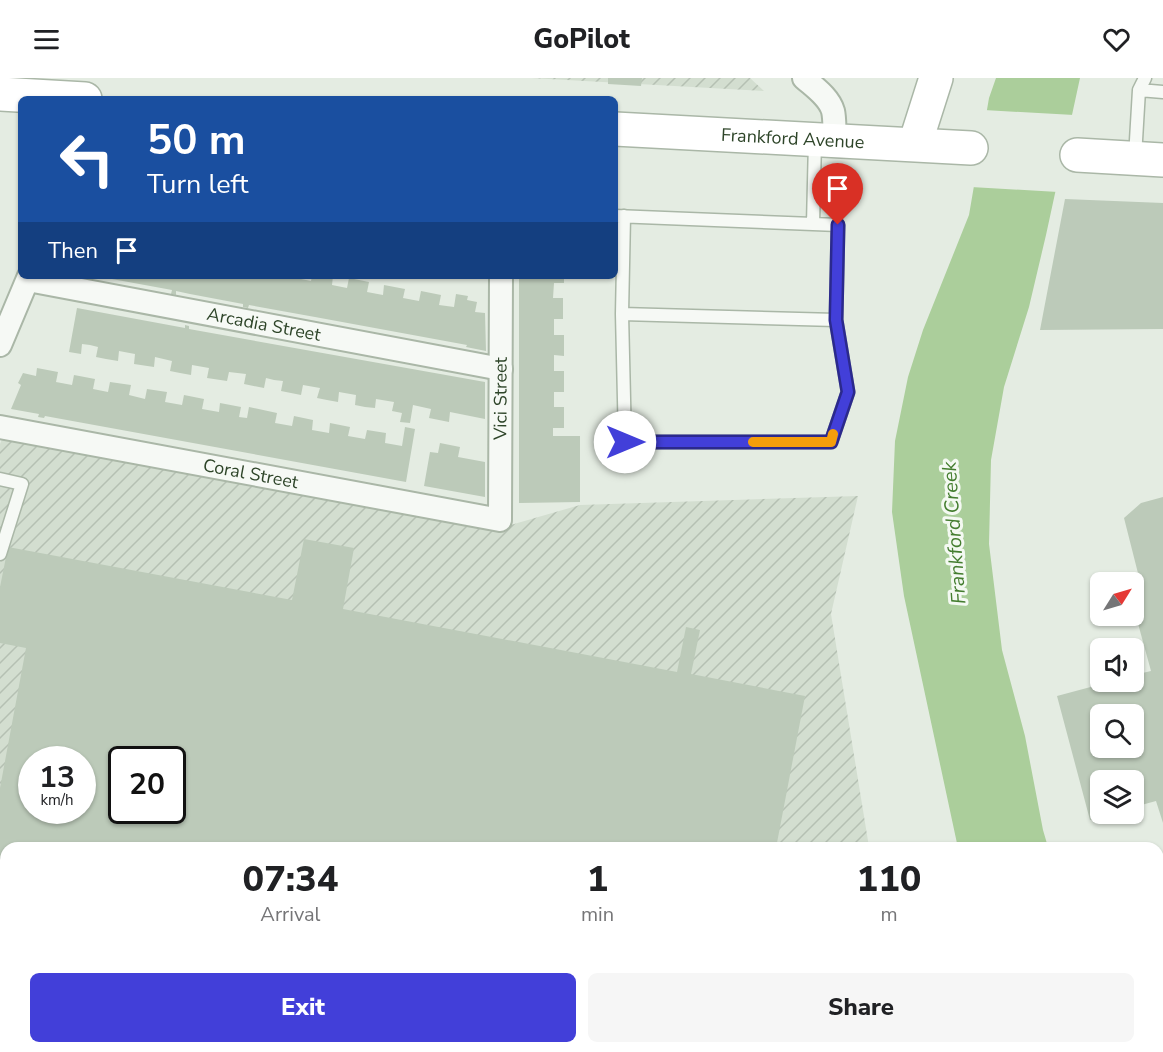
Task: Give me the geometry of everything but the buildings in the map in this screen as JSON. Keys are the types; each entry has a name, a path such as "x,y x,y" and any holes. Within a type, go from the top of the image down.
{"main road":[{"path":"915,144 936,78"},
{"path":"0,94 58,94"},
{"name":"Frankford Avenue","path":"618,129 971,148"},
{"path":"1077,155 1149,159"}],"street":[{"path":"804,78 820,92 833,111 825,140"},
{"path":"0,345 7,310 27,279"},
{"name":"Arcadia Street","path":"33,279 501,369"},
{"name":"Vici Street","path":"500,520 501,279"},
{"name":"Coral Street","path":"0,427 500,520"}],"lane":[{"path":"1149,159 1142,84 1163,92"},
{"path":"813,224 825,140"},
{"path":"619,216 813,224 838,225 836,320 848,392 831,442 625,442 619,216"},
{"path":"622,314 836,320"},
{"path":"0,479 22,484 0,554"}],"shaded area":[{"path":"531,78 750,78 764,91"},
{"path":"2,439 507,526 580,505 858,496 831,614 868,842 0,842 0,444"}],"water":[{"name":"Frankford Creek","path":"996,78 1080,78 1029,307 1004,387 991,460 989,544 1002,650 1025,736 1047,842 957,842 904,596 892,512 895,441 908,377 923,330 969,215 989,98"}],"pier":[{"path":"984,110 1074,115 1058,192 971,187"}],"slow traffic":[{"path":"753,442 831,442 833,434"}],"route":[{"path":"625,442 831,442 848,392 836,320 838,225"}]}
